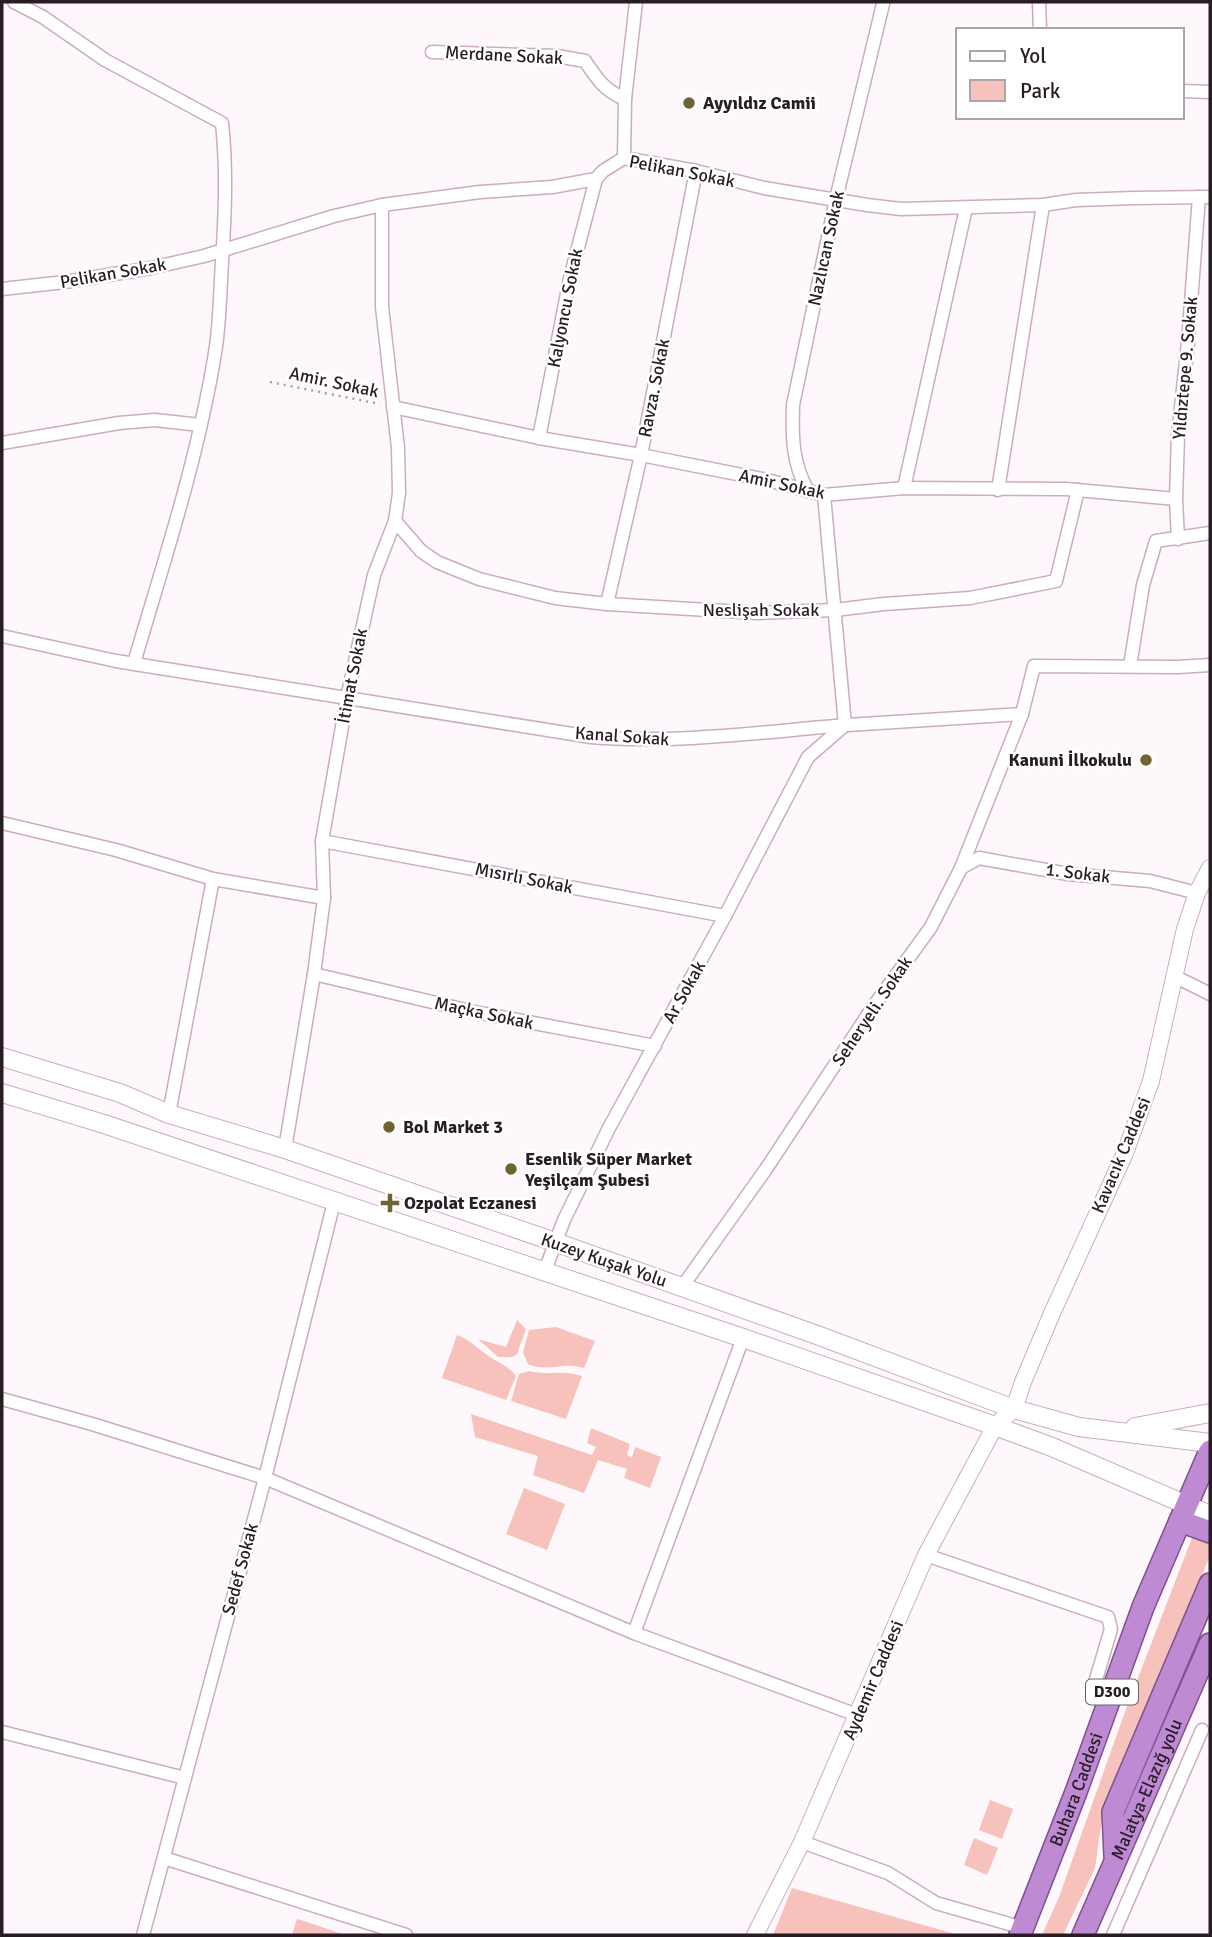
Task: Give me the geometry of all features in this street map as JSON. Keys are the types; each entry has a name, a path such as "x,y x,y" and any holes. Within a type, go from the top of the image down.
{"highway":[{"name":"Buhara Caddesi","path":"1021,1932 1143,1607 1210,1451"},
{"path":"1183,1513 1210,1532"},
{"path":"1115,1862 1113,1812 1210,1584"},
{"name":"Malatya-Elazığ yolu","path":"1083,1935 1210,1644"}],"main road":[{"name":"Kuzey Kuşak Yolu","path":"2,1057 120,1093 169,1114 285,1149 555,1242 1014,1409 1079,1427 1210,1443"},
{"name":"Kuzey Kuşak Yolu","path":"2,1093 104,1124 743,1338 995,1426 1052,1447 1183,1513 1210,1515"},
{"path":"1109,1431 1210,1413"}],"street":[{"path":"14,2 43,17 105,60 222,123 226,194 215,351 178,516 134,663"},
{"path":"624,158 625,99 636,2"},
{"path":"1039,2 1040,28"},
{"name":"Nazlıcan Sokak","path":"808,491 794,460 793,405 836,200 883,5"},
{"name":"Merdane Sokak","path":"432,52 557,56 585,61 599,82 610,92 625,99"},
{"path":"1184,91 1210,92"},
{"name":"Pelikan Sokak","path":"2,289 112,276 223,250 334,216 383,205 480,192 552,187 596,178 624,158 696,171 764,188 901,209 1205,197"},
{"name":"Ravza. Sokak","path":"607,604 641,455 696,171"},
{"name":"Kalyoncu Sokak","path":"540,438 570,278 596,178"},
{"name":"Yıldıztepe 9. Sokak","path":"1178,540 1178,435 1205,197"},
{"name":"İtimat Sokak","path":"285,1149 324,898 322,841 347,698 374,575 395,521 399,493 398,448 382,307 383,205"},
{"path":"998,490 1043,205"},
{"path":"904,488 966,208"},
{"name":"Amir Sokak","path":"393,407 540,438 766,480 824,495 904,488 1078,490 1176,499"},
{"path":"2,443 119,423 155,420 200,425"},
{"name":"Neslişah Sokak","path":"395,521 421,551 437,562 479,579 555,598 607,604 758,613 835,610 970,598 1056,581 1078,490"},
{"path":"824,495 845,725"},
{"path":"1130,666 1143,584 1156,541 1178,540 1210,533"},
{"name":"Kanal Sokak","path":"2,636 134,663 591,737 686,740 845,725 1023,715"},
{"path":"1023,715 1034,666 1210,665"},
{"name":"Seheryeli. Sokak","path":"682,1287 766,1169 873,1007 931,927 961,868 1023,715"},
{"name":"Ar Sokak","path":"544,1273 555,1242 598,1150 808,757 845,725"},
{"path":"2,823 116,850 214,879 324,898"},
{"name":"Mısırlı Sokak","path":"322,841 725,916"},
{"name":"1. Sokak","path":"961,868 979,858 1068,874 1150,881 1197,893"},
{"name":"Kavacık Caddesi","path":"995,1426 1014,1409 1053,1311 1140,1116 1151,1081 1185,929 1197,893 1210,868"},
{"path":"169,1114 214,879"},
{"name":"Maçka Sokak","path":"314,974 470,1011 655,1045"},
{"path":"1176,977 1210,994"},
{"name":"Sedef Sokak","path":"143,1935 265,1478 334,1202"},
{"path":"634,1633 743,1338"},
{"path":"2,1399 265,1478 634,1633 857,1715"},
{"name":"Aydemir Caddesi","path":"755,1935 802,1842 926,1555 995,1426"},
{"path":"926,1555 1108,1617 1111,1629 1094,1686 1108,1704"},
{"path":"1113,1935 1202,1730"},
{"path":"2,1732 184,1778"},
{"path":"802,1842 888,1873 936,1903 1021,1932"},
{"path":"163,1857 406,1935"}],"path":[{"name":"Amir. Sokak","path":"270,382 393,407"}],"green space":[{"path":"517,1320 526,1329 517,1354 513,1357 498,1357 478,1339 506,1347"},
{"path":"556,1327 595,1341 584,1368 528,1364 523,1352 529,1330"},
{"path":"457,1335 513,1372 516,1376 506,1400 442,1378"},
{"path":"529,1371 582,1376 566,1419 511,1401 519,1374"},
{"path":"471,1414 592,1455 596,1447 587,1443 591,1428 630,1444 627,1455 632,1457 635,1447 661,1457 650,1488 624,1478 627,1469 598,1460 584,1493 533,1475 538,1456 475,1437"},
{"path":"524,1488 565,1504 547,1550 506,1534"},
{"path":"1195,1530 1210,1538 1210,1556 1103,1812 1095,1868 1063,1935 1042,1935 1059,1897 1126,1709"},
{"path":"990,1800 1013,1809 1002,1839 979,1830"},
{"path":"974,1838 998,1848 987,1875 964,1865"},
{"path":"792,1888 959,1935 773,1935"},
{"path":"298,1919 345,1935 292,1935"}],"place":[{"name":"Ayyıldız Camii","path":"689,103"},
{"name":"Kanuni İlkokulu","path":"1146,760"},
{"name":"Bol Market 3","path":"389,1127"},
{"name":"Esenlik Süper Market Yeşilçam Şubesi","path":"511,1169"},
{"name":"Ozpolat Eczanesi","path":"390,1203"}]}
